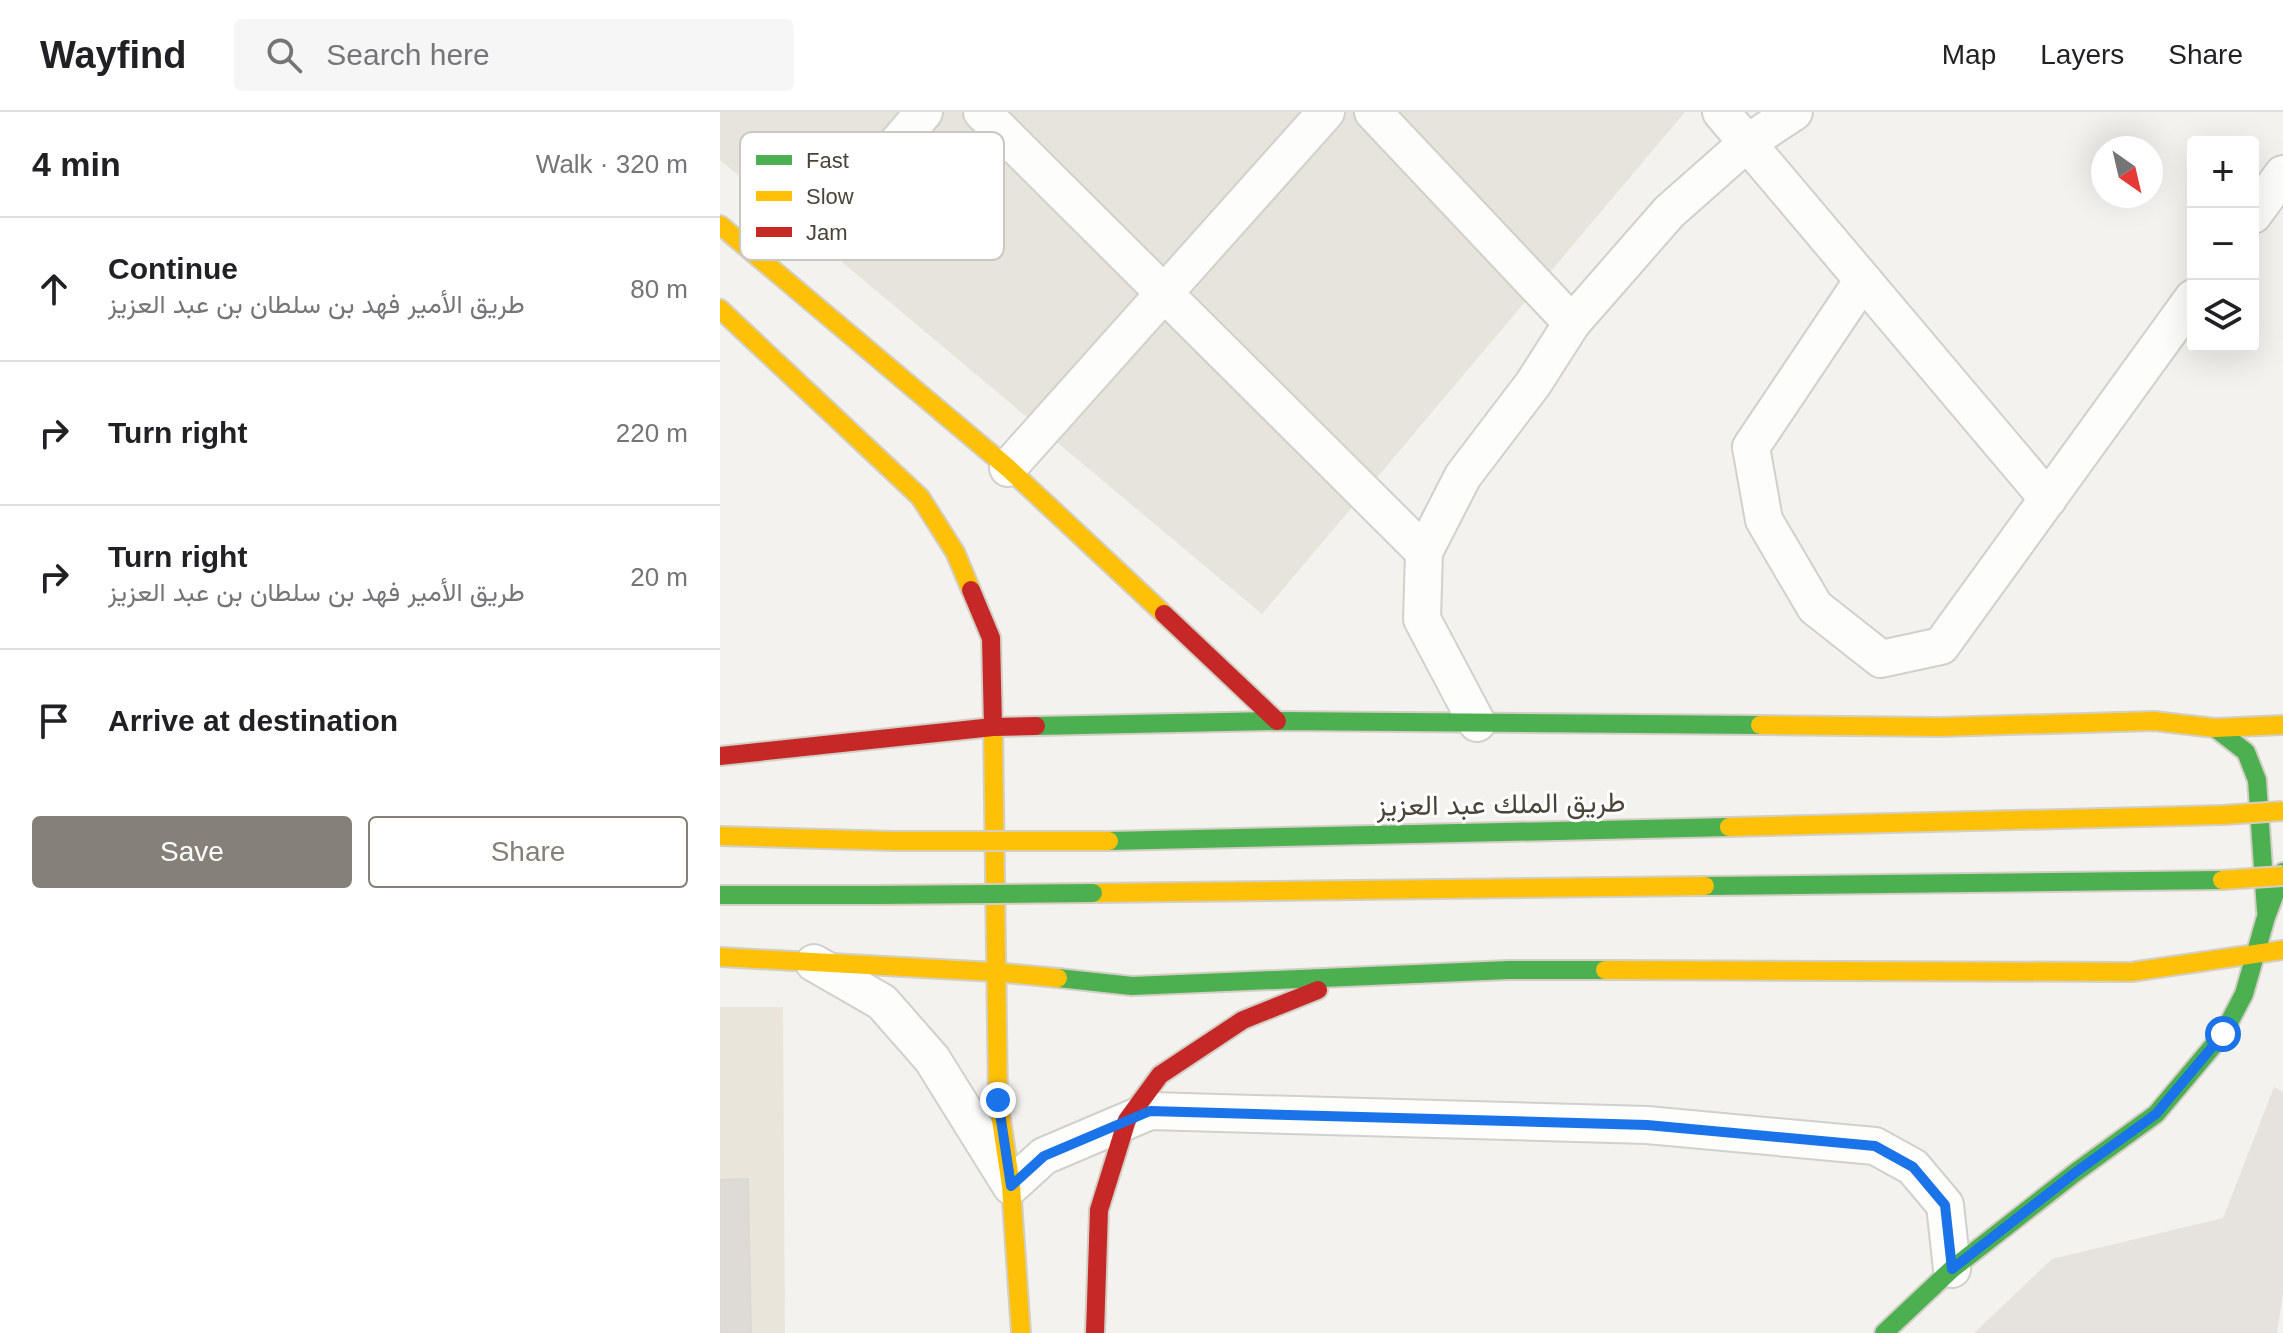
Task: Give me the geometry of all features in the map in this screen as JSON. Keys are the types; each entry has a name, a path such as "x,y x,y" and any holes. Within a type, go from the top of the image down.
{"street":[{"path":"907,132 924,112"},
{"path":"982,112 1002,132"},
{"path":"1008,468 1326,112"},
{"path":"1373,112 1572,323"},
{"path":"1721,112 2048,499"},
{"path":"1477,723 1422,619 1424,552 1463,476 1533,384 1572,323 1669,212 1747,143 1794,112"},
{"path":"1004,134 1424,552"},
{"path":"2258,208 2283,174"},
{"path":"720,225 740,242"},
{"path":"761,260 1008,468 1277,721"},
{"path":"1863,280 1751,447 1764,520 1815,607 1881,659 1941,646 2187,306"},
{"path":"720,309 920,497 955,552 991,638 998,1100 1011,1186 1021,1333"},
{"path":"720,756 993,727 1277,721 1940,727 2154,721 2215,728 2283,725"},
{"path":"2215,728 2246,752 2257,780 2266,917"},
{"name":"طريق الملك عبد العزيز","path":"720,836 895,841 1109,841 2223,815 2283,811"},
{"path":"720,895 2222,880 2283,874 2266,917 2244,994 2223,1034 2156,1114 1952,1269 1884,1333"},
{"path":"720,957 995,972 1132,986 1509,970 2131,972 2283,950"},
{"path":"813,962 882,1002 932,1059 1011,1186"},
{"path":"1095,1333 1099,1210 1127,1120 1160,1075 1243,1020 1348,977"},
{"path":"1011,1186 1044,1156 1150,1111 1631,1124 1875,1146 1913,1167 1945,1205 1952,1269"}],"shaded area":[{"path":"720,112 1685,112 1262,614 839,260 1004,260 1004,132 740,132 740,177 720,160"},
{"path":"720,1007 783,1007 785,1333 720,1333"},
{"path":"2274,1087 2283,1092 2283,1293 2277,1333 1974,1333 2052,1259 2223,1218"}],"building":[{"path":"748,1179 751,1333 720,1333 720,1180"}],"traffic: fast":[{"path":"1036,726 1277,721 1760,725"},
{"path":"2215,728 2246,752 2257,780 2266,911"},
{"path":"1109,841 1729,827"},
{"path":"1884,1333 1952,1269 2156,1114 2223,1034 2244,994 2266,917 2283,872"},
{"path":"1705,886 2222,880"},
{"path":"876,895 1093,893"},
{"path":"720,895 876,895"},
{"path":"1058,978 1132,986 1509,970 1605,970"}],"traffic: slow":[{"path":"720,225 740,242"},
{"path":"761,260 1008,468 1164,614"},
{"path":"720,309 920,497 955,552 971,590"},
{"path":"1760,725 1940,727 2154,721 2215,728 2283,725"},
{"path":"993,727 998,1100 1011,1186 1021,1333"},
{"path":"2223,815 2283,811"},
{"path":"1729,827 2223,815"},
{"path":"720,836 895,841"},
{"path":"895,841 1109,841"},
{"path":"2222,880 2283,876"},
{"path":"1093,893 1705,886"},
{"path":"1605,970 2131,972 2283,950"},
{"path":"720,957 1058,978"}],"traffic: jam":[{"path":"971,590 991,638 993,727"},
{"path":"1164,614 1277,721"},
{"path":"720,756 993,727 1036,726"},
{"path":"1095,1333 1099,1210 1127,1120 1160,1075 1243,1020 1318,990"}],"route":[{"path":"998,1100 1011,1186 1044,1156 1150,1111 1647,1125 1875,1146 1913,1167 1945,1205 1952,1269 2156,1114 2223,1034"}]}
